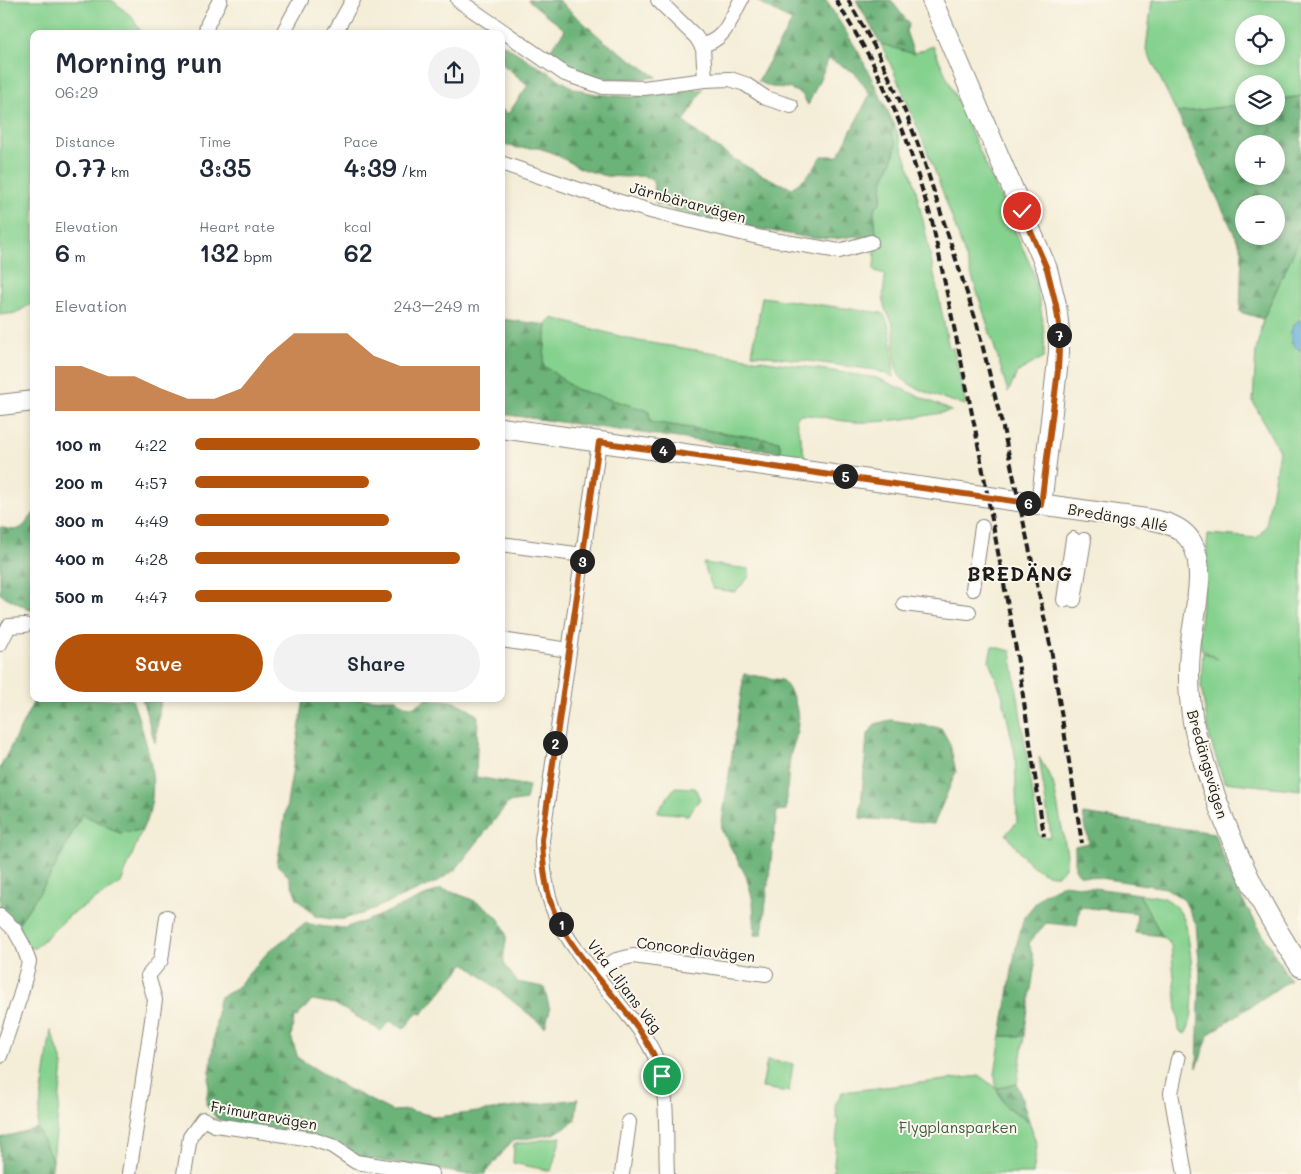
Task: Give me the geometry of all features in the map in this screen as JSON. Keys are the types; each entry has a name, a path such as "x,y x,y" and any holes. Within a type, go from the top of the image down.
{"street":[{"path":"206,30 220,0"},
{"path":"285,30 301,0"},
{"path":"336,30 353,0"},
{"path":"458,0 501,30"},
{"path":"658,0 696,37 703,48 704,80"},
{"path":"701,45 716,40 725,30 741,0"},
{"path":"932,0 1047,269 1056,305 1060,331 1058,370 1041,505"},
{"path":"505,33 565,74 603,87 644,88 704,80 730,79 745,84 766,98 791,106"},
{"name":"Järnbärarvägen","path":"505,164 580,190 654,212 762,238 839,251 871,242"},
{"path":"0,405 30,401"},
{"name":"Bredängs Allé","path":"505,429 1164,523 1178,528 1192,544"},
{"name":"Vita Liljans Väg","path":"599,442 542,840 543,865 555,914 568,936 595,973 642,1033 658,1064 662,1076 664,1097 667,1174"},
{"path":"973,589 982,527"},
{"path":"1069,600 1078,540"},
{"name":"Bredängsvägen","path":"1192,544 1200,574 1190,650 1189,673 1192,716 1223,820 1260,901 1301,967"},
{"path":"505,545 583,555"},
{"path":"904,604 969,612"},
{"path":"0,644 9,626 26,625"},
{"path":"505,641 569,650"},
{"path":"0,916 14,929 23,945 28,962 20,997 0,1056"},
{"path":"129,1174 155,1000 148,976 161,960 167,917"},
{"name":"Concordiavägen","path":"595,973 616,960 633,956 766,974"},
{"path":"1178,1059 1171,1093 1185,1174"},
{"name":"Frimurarvägen","path":"184,1174 190,1137 203,1119 215,1125 312,1140 332,1146 356,1162 432,1174"},
{"path":"622,1174 629,1122"}],"green space":[{"path":"0,0 112,0 132,17 140,30 30,30 30,304 16,313 0,315"},
{"path":"528,0 558,0 604,41 657,77 626,79 594,77 568,66 548,53 565,30"},
{"path":"755,0 826,0 859,53 894,124 891,133 896,144 893,158 883,181 881,201 874,209 876,234 867,240 855,236 835,239 811,238 713,221 656,204 653,181 644,176 606,176 582,169 551,152 538,148 518,148 505,145 505,112 508,114 528,85 505,66 505,45 575,89 595,94 629,97 703,89 684,122 735,160 761,175 791,188 808,174 822,156 838,156 870,94 854,72 829,59 808,105 802,94 788,88 771,87 758,81 792,21"},
{"path":"856,0 891,0 909,24 906,31 914,54 881,44"},
{"path":"1152,0 1301,0 1301,96 1285,99 1285,75 1235,75 1235,105 1177,113 1146,49"},
{"path":"881,44 914,53 933,46 1032,269 1043,323 1044,357 1018,372 1008,392 981,304 935,172"},
{"path":"1301,96 1301,236 1263,319 1240,312 1242,250 1240,245 1285,245 1285,195 1235,195 1235,235 1177,113 1235,105 1235,125 1285,125 1285,99"},
{"path":"894,124 913,178 949,348 953,347 966,405 918,389 902,379 896,368 893,326 883,301 885,274 875,271 874,268 876,234 874,209 881,201 883,181 893,158 896,145 891,133"},
{"path":"1301,236 1301,790 1224,782 1210,739 1201,686 1203,652 1218,659 1201,649 1199,634 1208,534 1257,538 1266,526 1279,451 1253,402 1256,352 1263,319"},
{"path":"762,297 882,313 886,318 891,334 894,377 876,370 752,354"},
{"path":"552,318 638,341 877,378 952,411 879,422 854,422 799,415 796,420 806,462 781,452 779,441 650,422 649,411 575,389 543,365 547,325"},
{"path":"505,320 547,325 543,365 575,389 649,411 650,422 779,441 781,452 505,415"},
{"path":"30,518 30,610 0,594 0,527 12,530 20,528"},
{"path":"703,563 749,569 749,577 735,592 713,589"},
{"path":"992,646 1011,651 1039,836 1047,838 1051,837 1039,757 1053,782 1067,854 1065,868 1058,875 1042,872 1034,867 1006,834 1017,822 1015,754 1002,694 989,661"},
{"path":"744,674 782,680 796,704 798,718 790,758 786,810 777,811 762,935 755,935 753,901 746,876 721,829"},
{"path":"33,702 133,702 141,725 153,781 149,814 142,830 120,833 82,814 49,878 18,924 0,910 0,768"},
{"path":"143,702 161,702 155,743"},
{"path":"304,702 399,702 407,706 418,705 421,702 453,702 459,704 478,716 476,777 529,786 526,800 508,803 456,869 437,882 364,913 343,919 315,916 297,898 289,877 277,865"},
{"path":"891,720 941,728 950,744 956,772 934,824 860,818 867,736 875,724"},
{"path":"675,787 695,788 700,799 688,815 657,812"},
{"path":"82,814 120,833 142,830 121,883 69,916 35,948 27,948 18,924 49,878"},
{"path":"1083,814 1214,833 1237,891 1290,980 1209,1034 1197,1068 1200,972 1196,924 1184,900 1166,888 1080,875 1075,869 1075,846 1089,843"},
{"path":"1064,884 1139,894 1162,936 1135,933 1137,913 1080,907 1077,926 1046,923 1029,943 1035,964 1024,1036 1001,1036 1016,947 1024,917 1043,894"},
{"path":"441,889 469,898 487,908 501,922 506,935 504,962 506,967 517,982 544,987 550,1010 545,1027 465,963 422,1014 417,1013 404,1029 390,1021 381,1031 335,1004 312,1000 294,1020 291,1036 298,1058 346,1088 392,1111 408,1110 438,1117 578,1099 575,1121 554,1134 512,1141 485,1174 465,1174 357,1157 217,1119 206,1104 219,998 236,988 268,952 305,923 344,928 366,921"},
{"path":"1139,894 1158,897 1171,902 1182,915 1185,923 1192,965 1193,998 1192,1013 1185,1034 1179,1031 1171,945 1162,936"},
{"path":"51,1030 63,1065 53,1161 37,1128"},
{"name":"Flygplansparken","path":"1001,1036 1024,1036 1017,1084 997,1089 1005,1106 1029,1121 1037,1146 1033,1174 833,1174 838,1123 835,1105 842,1092 980,1076 996,1088 995,1074"},
{"path":"767,1060 793,1064 789,1092 762,1088"},
{"path":"1017,1084 1029,1121 1005,1106 997,1088"},
{"path":"37,1128 53,1161 51,1174 0,1174 0,1138"},
{"path":"561,1137 551,1171 513,1163 514,1144"}],"water":[{"path":"1301,319 1301,351 1292,344 1291,336 1293,327"}],"railway":[{"path":"836,0 872,61 892,104 907,141 932,221 975,428 1016,649 1044,836"},
{"path":"848,0 878,53 907,116 922,155 977,324 1003,428 1051,649 1082,843"}],"district":[{"name":"BREDÄNG","path":"1020,573"}],"route":[{"path":"662,1076 653,1051 642,1033 595,973 568,936 555,914 543,865 542,840 599,442 1041,505 1042,484 1058,370 1060,331 1047,269 1022,211"}]}
